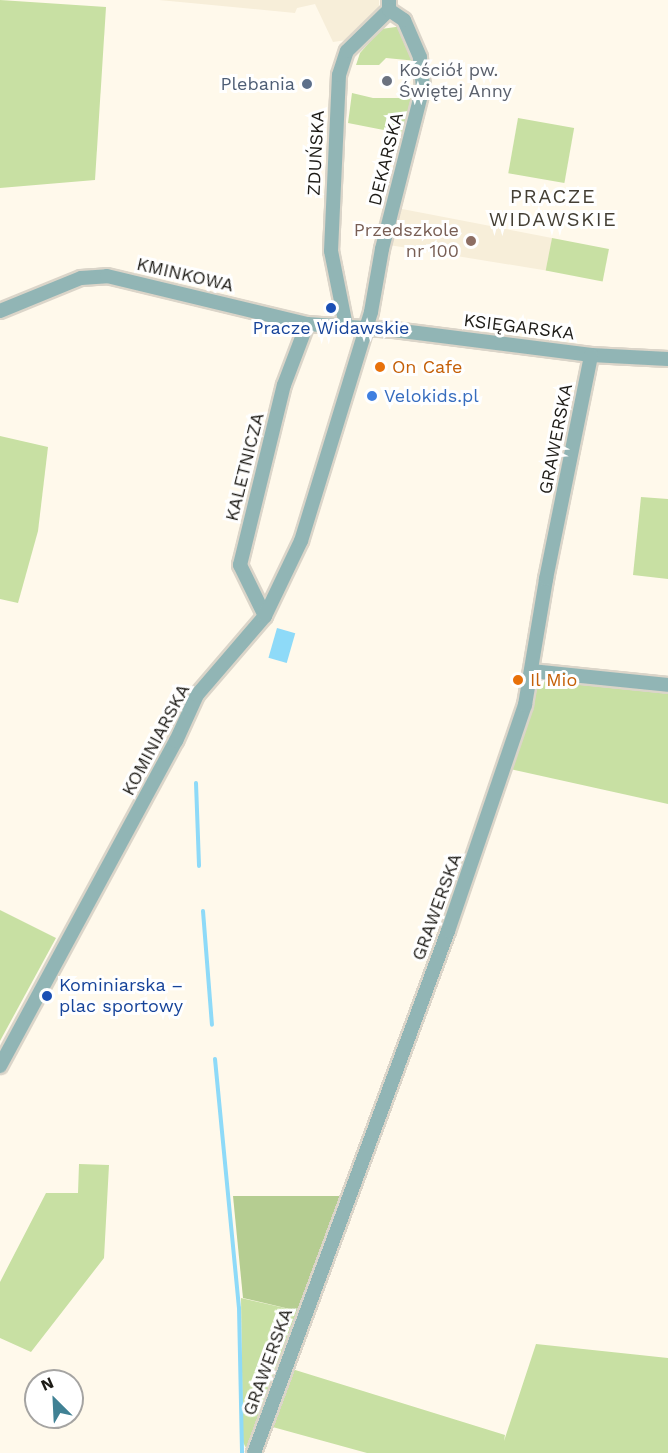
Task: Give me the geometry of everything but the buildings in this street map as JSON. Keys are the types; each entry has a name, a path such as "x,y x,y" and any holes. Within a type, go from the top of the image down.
{"street":[{"name":"DEKARSKA","path":"365,327 423,87 420,57 404,20 389,5"},
{"name":"ZDUŃSKA","path":"346,326 331,251 339,75 347,51 389,5"},
{"name":"KMINKOWA","path":"0,311 81,278 107,276 305,328 365,327"},
{"name":"KSIĘGARSKA","path":"365,327 591,354 668,359"},
{"name":"KOMINIARSKA","path":"0,1066 176,741 197,695 266,616 301,541 365,327"},
{"name":"KALETNICZA","path":"266,616 240,565 284,385 305,328"},
{"name":"GRAWERSKA","path":"254,1453 494,800 525,705 591,354"},
{"path":"531,671 668,685"}],"shaded area":[{"path":"159,0 379,0 379,12 347,40 333,42 315,4 297,8 295,13"},
{"name":"Przedszkole nr 100","path":"397,208 552,238 549,271 389,245"}],"green space":[{"path":"0,0 106,7 95,180 0,188"},
{"path":"403,26 417,61 386,58 379,65 356,65 360,53 381,29"},
{"path":"352,93 373,98 414,98 404,134 348,123"},
{"path":"518,118 574,128 564,183 508,173"},
{"path":"552,238 609,249 603,281 546,270"},
{"path":"0,436 48,447 38,531 18,603 0,599"},
{"path":"641,497 668,499 668,579 633,575"},
{"path":"538,678 668,690 668,804 510,769"},
{"path":"0,910 56,938 0,1041"},
{"path":"79,1164 109,1165 104,1258 31,1352 0,1338 0,1282 46,1193 78,1193"},
{"path":"233,1196 342,1196 298,1311 243,1298"},
{"path":"241,1298 298,1311 246,1448 243,1442"},
{"path":"536,1344 668,1358 668,1453 367,1453 269,1426 292,1369 505,1435 504,1441"}],"water":[{"path":"277,628 295,633 287,663 268,658"}],"waterway":[{"path":"196,783 199,866"},
{"path":"203,911 212,1025"},
{"path":"215,1059 239,1308 242,1453"}],"place":[{"name":"Kościół pw. Świętej Anny","path":"387,81"},
{"name":"Plebania","path":"307,84"},
{"name":"Przedszkole nr 100","path":"471,241"},
{"name":"Pracze Widawskie","path":"331,308"},
{"name":"On Cafe","path":"380,367"},
{"name":"Velokids.pl","path":"372,396"},
{"name":"Il Mio","path":"518,680"},
{"name":"Kominiarska – plac sportowy","path":"47,996"}],"district":[{"name":"PRACZE WIDAWSKIE","path":"553,208"}]}
